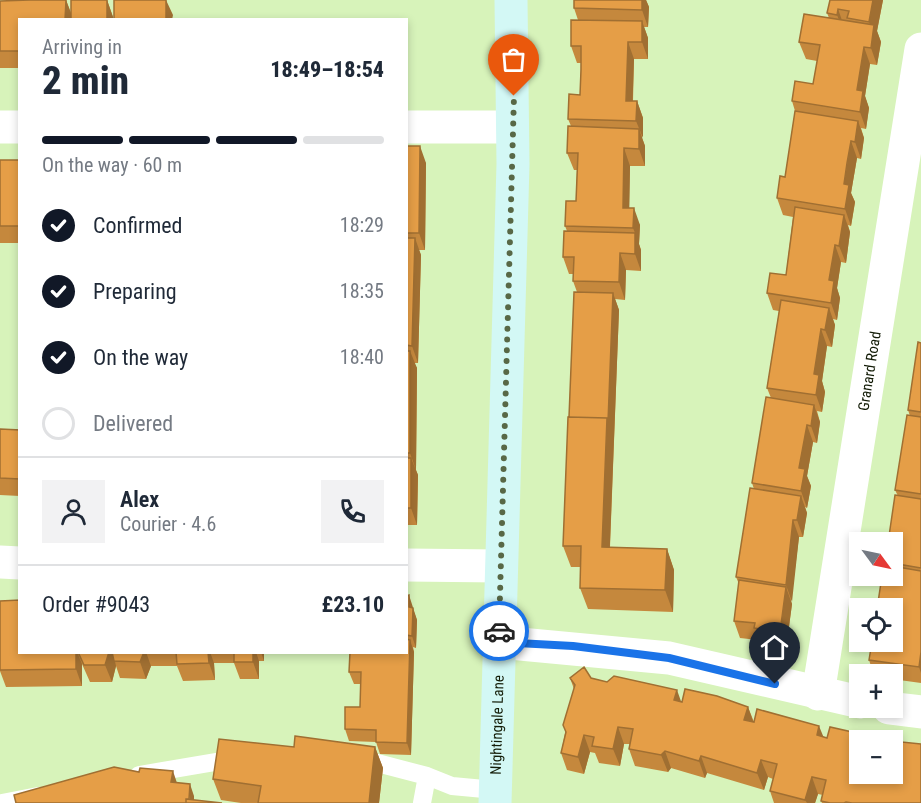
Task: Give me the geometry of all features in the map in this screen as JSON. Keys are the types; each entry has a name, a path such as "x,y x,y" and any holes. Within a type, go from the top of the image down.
{"main road":[{"name":"Nightingale Lane","path":"495,796 512,127 512,0"}],"street":[{"name":"Granard Road","path":"818,694 921,49"},
{"path":"0,127 18,127"},
{"path":"408,127 512,127"},
{"path":"0,562 18,562"},
{"path":"408,565 500,566"},
{"path":"499,642 573,646 669,658 849,700"},
{"path":"903,710 921,712"}],"lane":[{"path":"337,754 394,765 452,786 495,796"},
{"path":"118,779 219,759 252,757"},
{"path":"422,803 427,776"},
{"path":"2,803 53,793"}],"building":[{"path":"66,0 65,18 18,18 18,51 0,51 0,1"},
{"path":"71,0 107,0 107,18 71,18"},
{"path":"114,0 166,0 166,18 114,18"},
{"path":"574,0 642,0 642,10 574,8"},
{"path":"830,0 873,0 869,22 847,18 849,11 838,9 837,15 827,13"},
{"path":"804,14 874,25 871,48 864,47 857,90 863,91 860,112 792,101 795,81 813,84 820,45 799,42"},
{"path":"571,20 642,21 642,42 628,42 626,101 637,101 636,121 568,119 569,94 580,95 581,70 581,46 571,46"},
{"path":"795,111 858,121 855,142 851,141 847,163 844,184 849,185 845,209 777,198 780,176 785,177"},
{"path":"568,126 639,129 639,149 624,148 623,208 634,208 633,228 565,226 566,201 576,201 578,153 567,153"},
{"path":"408,146 420,146 419,233 408,233"},
{"path":"0,160 18,160 18,226 0,226"},
{"path":"795,207 844,215 839,246 835,245 829,280 834,281 831,303 767,293 770,273 786,275"},
{"path":"564,231 635,233 635,254 620,253 619,282 573,281 574,257 563,257"},
{"path":"408,238 415,238 412,346 408,345"},
{"path":"574,292 613,293 608,422 607,418 569,417"},
{"path":"781,300 829,308 825,330 821,329 814,374 819,375 816,395 767,388"},
{"path":"918,342 921,343 921,412 908,410"},
{"path":"408,351 410,351 410,453 408,453"},
{"path":"766,397 814,405 811,426 807,425 799,468 805,469 801,491 752,483"},
{"path":"907,415 921,417 921,494 895,490"},
{"path":"568,417 607,418 602,547 667,549 665,590 580,588 581,546 563,546"},
{"path":"0,429 18,430 18,479 0,478"},
{"path":"408,458 411,458 411,508 408,508"},
{"path":"750,488 801,496 797,520 793,520 786,585 736,577"},
{"path":"895,495 921,499 921,568 903,565 903,532 890,532"},
{"path":"903,568 921,571 919,667 869,660 870,652 903,652 903,598 879,598 880,586 903,586"},
{"path":"739,580 786,587 780,632 754,628 755,623 734,621"},
{"path":"408,595 409,607 413,608 412,636 408,635"},
{"path":"18,600 18,654 76,654 76,669 0,670 0,601"},
{"path":"408,640 410,640 407,743 376,742 376,730 345,729 345,707 360,707 361,672 349,672 350,654 408,654"},
{"path":"79,654 108,654 105,665 84,665"},
{"path":"112,654 143,654 140,662 114,661"},
{"path":"176,654 208,654 209,663 177,664"},
{"path":"234,654 253,654 253,662 234,662"},
{"path":"584,667 591,678 607,682 614,676 677,690 674,700 682,702 685,689 717,696 748,707 744,720 754,722 757,709 819,726 817,735 827,738 830,727 849,731 849,784 903,784 903,742 921,744 921,803 830,803 821,801 826,780 812,777 805,800 770,791 777,764 761,760 757,773 701,756 699,761 665,751 661,755 629,749 633,729 618,727 613,749 592,746 594,737 584,735 578,757 561,753 566,732 563,725 575,685 570,678"},
{"path":"295,736 375,747 369,803 258,803 261,786 213,779 219,739 294,747"},
{"path":"114,767 139,772 140,768 173,771 171,782 190,784 189,799 186,799 186,803 16,803 14,795"},
{"path":"186,799 222,803 186,803"}],"way so far":[{"path":"499,631 514,96"}],"route":[{"path":"499,631 499,642 573,646 669,658 775,684"}]}
